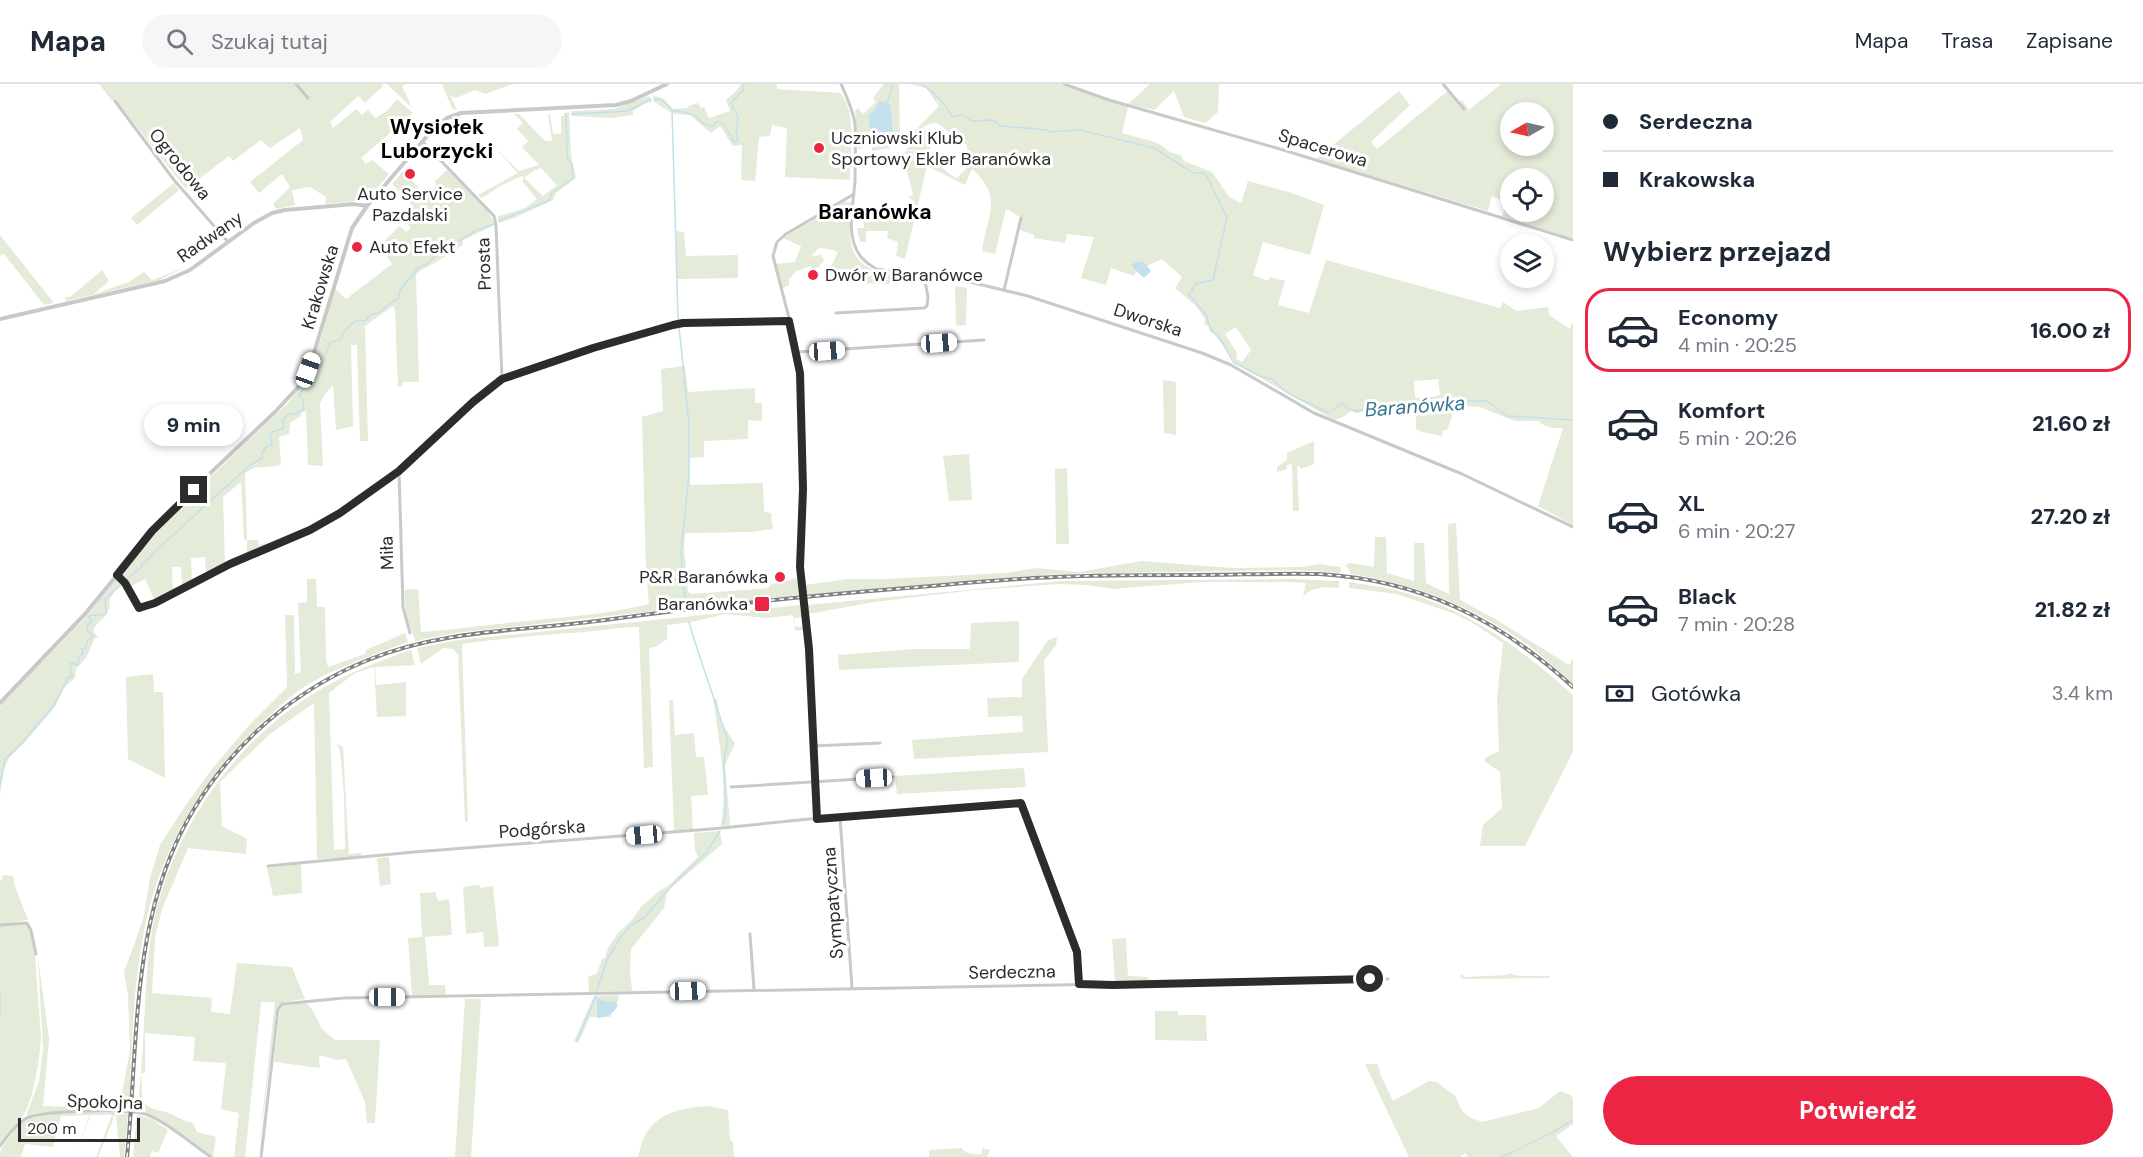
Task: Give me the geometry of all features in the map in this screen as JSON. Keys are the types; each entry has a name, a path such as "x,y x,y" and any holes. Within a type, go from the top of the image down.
{"street":[{"path":"296,84 308,98"},
{"name":"Krakowska","path":"0,703 85,614 167,514 286,402 301,384 313,356 352,228 367,206 442,121 460,113 616,105 631,101 667,84"},
{"name":"Dworska","path":"841,84 855,122 851,226 854,244 859,254 876,269 970,282 1028,296 1202,352 1231,364 1314,413 1462,474 1573,527"},
{"name":"Spacerowa","path":"1064,84 1109,100 1280,149 1573,240"},
{"path":"1443,84 1464,109"},
{"name":"Ogrodowa","path":"115,101 174,180 228,242"},
{"name":"Prosta","path":"422,141 494,216 502,379"},
{"path":"817,819 809,649 801,588 800,373 797,352 774,262 774,251 777,242 786,234 854,194"},
{"name":"Radwany","path":"0,320 165,281 190,270 254,223 272,213 355,204 367,206"},
{"path":"1004,290 1021,218"},
{"path":"836,313 924,308 927,306 928,297 924,276"},
{"path":"117,575 125,583 139,608 230,564 310,530 340,513 399,471 473,402 502,379 593,348 676,324 789,321"},
{"path":"797,352 984,340"},
{"name":"Miła","path":"399,471 403,607 410,633"},
{"path":"813,746 880,743"},
{"path":"731,787 893,777"},
{"name":"Podgórska","path":"268,866 303,861 622,837 840,816 897,814 1021,803 1077,952 1079,984"},
{"name":"Sympatyczna","path":"840,816 852,988"},
{"path":"0,925 27,923 31,930 36,954"},
{"path":"750,934 754,989"},
{"name":"Serdeczna","path":"261,1157 278,1009 282,1004 306,1000 754,989 1388,979"},
{"name":"Spokojna","path":"0,1146 19,1123 36,1114 124,1112 143,1113 155,1118 211,1157"}],"green space":[{"path":"99,84 381,84 383,86 365,103 358,96 330,122 333,128 356,109 362,115 368,110 376,118 388,110 397,99 413,113 361,158 366,164 372,160 389,174 368,196 355,201 325,204 326,197 310,187 292,190 295,205 276,209 273,204 290,187 282,174 259,193 250,182 303,140 300,128 270,148 261,140 233,161 229,156 186,189 115,99 112,101"},
{"path":"387,84 406,84 402,86 412,108"},
{"path":"442,84 513,84 485,94 475,90 456,98 450,95 457,110 452,108"},
{"path":"741,84 777,84 777,89 840,93 846,101 851,122 850,180 785,177 787,128 772,125 770,136 759,137 755,181 741,180 742,145 733,146 720,126 711,133 690,115 674,114 654,102 653,95 664,99 673,109 689,108 688,106 698,103 701,108 704,107 709,118 730,111 726,100"},
{"path":"884,84 899,84 900,139 908,138 939,106 926,88 910,84 1060,84 1128,107 1122,133 1158,143 1170,152 1181,155 1184,161 1212,172 1229,197 1241,203 1248,181 1289,192 1324,205 1310,255 1263,242 1253,275 1268,281 1270,277 1285,281 1278,305 1309,313 1326,260 1500,308 1503,302 1517,311 1548,307 1549,315 1570,329 1573,321 1573,525 1538,506 1563,428 1546,426 1539,421 1515,421 1480,407 1456,405 1447,430 1443,430 1442,436 1416,429 1416,407 1383,408 1357,413 1351,411 1334,420 1236,364 1215,335 1209,331 1210,327 1204,324 1205,319 1197,307 1175,288 1182,277 1162,259 1147,266 1139,261 1133,264 1136,272 1134,276 1111,268 1106,285 1081,278 1094,237 1067,234 1065,243 1034,238 1034,235 1020,230 1022,218 1006,209 995,254 982,251 991,198 982,179 972,169 965,185 927,166 905,259 896,256 898,242 887,238 888,231 866,231 866,242 860,242 857,228 864,228 864,218 912,220 914,201 908,197 913,195 903,155 906,151 933,151 930,157 957,178 968,167 967,145 937,123 926,126 897,146 893,134 884,137 884,144 889,143 890,148 872,151 872,134 863,134 861,149 858,148 855,111 858,108 863,114 876,102 873,98","holes":["1236,327 1251,350 1242,362 1236,359 1237,353 1225,334","1438,379 1440,395 1415,398 1414,381"]},
{"path":"1150,84 1219,84 1218,112 1205,123 1184,117 1174,91 1154,110 1128,104"},
{"path":"1501,84 1573,84 1573,239 1521,222 1554,222 1554,168 1500,168 1500,199 1492,196 1488,211 1316,159 1399,91 1410,105 1371,142 1377,149 1449,90 1459,102 1462,100 1469,110"},
{"path":"649,96 652,102 633,111 633,115 612,118 572,116 571,111 614,109"},
{"path":"569,112 571,155 576,178 556,193 553,200 499,223 497,217 525,208 537,199 522,181 524,178 522,176 482,198 478,195 518,173 493,146 519,171 539,165 522,147 528,141 517,129 523,123 514,114 519,114 545,141 552,141 548,114 550,114 553,134 561,134 561,116 564,116 564,113","holes":["541,168 557,185 543,196 524,178"]},
{"path":"925,130 930,130 932,134 930,150 908,150 907,149"},
{"path":"447,170 481,203 495,225 463,240 463,245 416,274 419,382 403,382 402,386 398,387 393,306 365,326 368,441 360,441 357,345 351,345 353,426 336,430 333,385 320,404 323,466 308,465 306,411 290,423 289,434 279,437 281,465 256,467 245,473 247,540 244,539 241,482 223,497 225,564 206,575 205,557 191,558 192,581 182,587 181,567 172,567 173,592 155,601 145,579 129,587 121,572 172,514 289,402 313,362 335,288 346,299 392,264 380,245 400,226 406,232 411,228 402,217 413,206 392,184 403,171 421,190 423,188 429,194 436,186 435,181"},
{"path":"174,183 179,190 137,225 131,218"},
{"path":"845,201 851,203 851,240 857,258 875,270 890,274 890,284 847,283 843,272 832,277 830,269 838,252 819,248 812,255 813,257 821,254 824,261 820,267 810,266 795,272 789,280 789,285 783,288 776,264 795,262 801,246 783,238"},
{"path":"675,231 684,232 686,256 738,255 738,278 677,279"},
{"path":"0,235 54,303 44,305 4,254 0,256"},
{"path":"186,267 159,280 66,301 65,297 70,297 102,270 109,281 94,294 129,282 144,272 152,280"},
{"path":"955,286 967,288 966,325 956,326"},
{"path":"685,366 688,392 755,388 755,403 762,403 762,421 748,420 748,439 704,441 704,457 690,458 690,485 763,483 764,512 771,513 773,529 752,532 685,533 688,592 692,594 769,588 769,585 797,578 799,595 455,633 415,641 406,613 404,590 418,589 421,632 616,611 649,604 646,572 642,417 663,411 661,369"},
{"path":"1163,380 1176,382 1176,435 1164,433"},
{"path":"1314,441 1314,464 1301,469 1300,466 1297,467 1299,511 1293,511 1292,464 1287,465 1287,469 1277,472 1277,467 1287,460 1287,453"},
{"path":"969,454 972,500 949,501 943,456"},
{"path":"1067,468 1069,544 1056,544 1055,469"},
{"path":"1456,523 1460,600 1569,665 1573,659 1573,685 1532,648 1490,621 1422,591 1350,574 1345,565 1351,563 1374,567 1375,537 1386,537 1387,573 1414,581 1414,543 1424,543 1426,583 1449,594 1448,524"},
{"path":"283,539 247,554 247,540 258,540 259,545"},
{"path":"1142,561 1232,568 1303,567 1318,564 1341,567 1341,573 1298,570 1055,574 805,595 804,585 848,579 1005,573 1036,568 1079,572"},
{"path":"307,579 316,579 317,607 325,607 328,667 365,654 366,650 405,633 408,642 342,667 294,694 243,742 221,767 185,820 158,879 142,942 134,1005 129,1110 36,1113 26,1116 39,1081 43,1049 38,958 49,1039 43,1106 101,1108 116,1105 121,1098 130,1050 128,996 124,972 143,920 150,878 160,845 212,769 251,723 287,687 285,615 294,615 295,674 301,672 298,603 307,602"},
{"path":"1293,579 1339,581 1339,588 1311,590 1303,596 1306,583 1291,582 1201,582 1113,589 1059,584 975,590 874,602 808,614 806,605 1062,581"},
{"path":"115,580 120,580 124,585 116,590 109,600 109,610 93,630 98,638 95,638 86,658 76,668 75,678 64,688 55,707 9,758 4,770 0,795 0,706 84,619"},
{"path":"1349,582 1421,597 1468,618 1491,631 1533,661 1573,695 1573,752 1525,846 1480,846 1483,825 1502,808 1500,772 1484,761 1485,758 1499,751 1497,698 1503,643 1455,614 1397,594 1349,588"},
{"path":"800,605 801,614 804,617 794,618 795,627 805,626 804,630 795,631 793,615 767,618 725,614 667,625 667,639 649,648 653,767 644,768 639,627 462,644 468,822 465,822 458,655 453,649 443,648 421,664 417,648 458,640"},
{"path":"1019,621 1019,662 839,670 838,655 914,649 970,649 971,623"},
{"path":"1057,637 1056,645 1044,660 1048,752 914,759 912,740 1023,732 1022,716 988,717 987,698 1022,697 1022,679 1048,640"},
{"path":"411,650 415,665 375,667 376,685 406,682 406,716 377,717 374,667 355,673 329,693 334,850 345,849 344,796 340,751 337,744 343,747 349,854 362,853 361,857 317,859 314,703 270,734 220,782 222,826 247,839 246,854 188,848 162,909 155,938 152,993 212,998 211,1012 230,1014 237,963 292,967 305,999 283,1002 277,1007 258,1157 275,1002 261,1002 245,1157 234,1157 239,1113 221,1109 226,1063 193,1061 195,1037 145,1033 145,1073 141,1073 150,943 158,905 170,867 187,830 208,796 232,764 290,709 344,677"},
{"path":"153,674 154,692 163,692 165,778 128,759 126,677"},
{"path":"713,699 717,699 721,721 735,744 725,765 730,825 721,826 723,778"},
{"path":"669,700 673,700 675,735 694,733 696,757 704,757 708,795 691,796 693,829 674,831"},
{"path":"1024,768 1026,787 897,794 895,776"},
{"path":"720,831 722,844 671,888 667,893 664,908 631,949 632,991 589,992 588,977 597,973 602,959 605,958 617,934 632,920 641,907 668,886 698,857 695,850 694,833"},
{"path":"389,857 391,884 380,886 377,858"},
{"path":"301,864 302,893 273,896 267,868"},
{"path":"3,875 13,876 28,920 0,924 0,881"},
{"path":"479,885 481,888 493,886 499,946 484,947 483,932 466,934 463,887"},
{"path":"435,892 438,901 449,899 452,935 425,937 429,985 445,985 446,995 412,996 408,938 422,937 420,893"},
{"path":"27,924 35,955 41,1038 39,1057 32,1092 25,1112 0,1144 0,926"},
{"path":"1126,938 1128,976 1147,977 1151,982 1118,983 1115,981 1112,939"},
{"path":"1508,973 1519,976 1550,976 1549,978 1463,979 1460,977 1461,974 1465,977 1508,975"},
{"path":"619,995 610,1017 590,1017 578,1043 574,1041 594,996"},
{"path":"465,999 481,999 471,1157 455,1157"},
{"path":"306,1002 322,1029 335,1040 380,1040 375,1123 367,1123 365,1102 346,1059 337,1060 319,1055 320,1068 274,1062 280,1009 284,1004"},
{"path":"1155,1011 1178,1011 1178,1015 1206,1015 1207,1041 1155,1040"},
{"path":"1365,1064 1378,1064 1393,1101 1429,1081 1437,1082 1455,1096 1462,1111 1482,1122 1539,1108 1560,1091 1571,1095 1573,1124 1556,1136 1573,1157 1468,1157 1465,1153 1460,1157 1409,1157"},
{"path":"141,1073 143,1106 142,1110 137,1110 140,1089"},
{"path":"145,1104 193,1123 197,1132 216,1137 213,1157 146,1113"},
{"path":"708,1106 728,1110 730,1140 733,1142 734,1157 638,1157 645,1136 658,1120 673,1112"},
{"path":"67,1113 128,1114 124,1157 120,1157 116,1116 113,1115 113,1120 98,1157 96,1157 112,1115 91,1115 73,1157 90,1115 61,1116 53,1147 25,1144 21,1157 0,1157 3,1146 17,1127 30,1118"},
{"path":"137,1115 152,1119 168,1130 158,1153 152,1151 150,1157 133,1157"},
{"path":"961,1148 968,1153 976,1154 982,1154 982,1148 990,1150 987,1157 929,1157 929,1150"}],"water":[{"path":"879,101 890,104 893,131 881,133 869,127 869,115"},
{"path":"1139,261 1145,263 1151,271 1144,278 1132,264"},
{"path":"597,998 615,1002 618,1005 610,1014 597,1018"}],"waterway":[{"path":"654,99 662,100 672,110 695,115 704,124 713,126 718,121 725,126 734,142 738,141 736,134 738,117 731,103 743,90 744,84"},
{"path":"887,103 893,84"},
{"name":"Baranówka","path":"921,84 939,98 952,117 963,115 972,121 994,120 1000,126 1050,132 1080,130 1154,148 1193,173 1205,173 1227,217 1213,280 1197,283 1189,294 1206,315 1210,328 1222,341 1233,362 1258,375 1273,379 1285,391 1299,399 1328,413 1342,403 1348,409 1357,411 1399,403 1487,401 1508,416 1573,420"},
{"path":"572,114 628,111 651,99"},
{"path":"672,110 678,317 689,424 689,474 681,552 685,600"},
{"path":"499,221 550,200 552,193 573,178 572,165 567,157 566,114"},
{"path":"125,580 142,567 142,563 147,562 146,559 149,559 249,466 262,458 266,447 272,445 270,433 284,428 282,421 288,414 295,414 304,409 303,399 299,396 305,387 310,386 313,370 321,367 330,343 341,339 350,325 358,320 365,321 370,315 378,313 398,298 400,290 419,267 429,263 435,256 475,231 494,224"},
{"path":"0,784 5,759 54,705 68,678 72,676 70,664 78,665 79,656 83,654 82,649 86,648 87,641 93,636 87,630 88,624 92,622 88,616 106,614 105,599 121,584"},
{"path":"689,622 727,739 724,762 726,801 723,824"},
{"path":"597,990 607,960 620,938 631,925 645,917 674,883 705,854 720,831"},
{"path":"0,993 0,1016"},
{"path":"577,1041 596,996"},
{"path":"1502,1157 1573,1120"}],"railway":[{"path":"127,1157 141,978 148,934 158,891 173,849 194,809 228,762 269,720 292,702 341,672 397,650 426,642 485,632 575,624 831,594 1036,578 1319,574 1391,585 1424,594 1456,607 1516,642 1573,687"}],"place":[{"name":"Uczniowski Klub Sportowy Ekler Baranówka","path":"819,148"},
{"name":"Auto Service Pazdalski","path":"410,174"},
{"name":"Auto Efekt","path":"357,247"},
{"name":"Dwór w Baranówce","path":"813,275"},
{"name":"P&R Baranówka","path":"780,577"},
{"name":"Baranówka","path":"762,604"}],"district":[{"name":"Wysiołek Luborzycki","path":"437,139"},
{"name":"Baranówka","path":"875,212"}],"route":[{"path":"194,490 167,514 117,575 125,583 139,608 155,603 268,546 310,530 340,513 399,471 473,402 502,379 593,348 673,325 789,321 800,373 803,489 800,567 809,649 817,819 1021,803 1077,952 1079,984 1370,979"}]}
